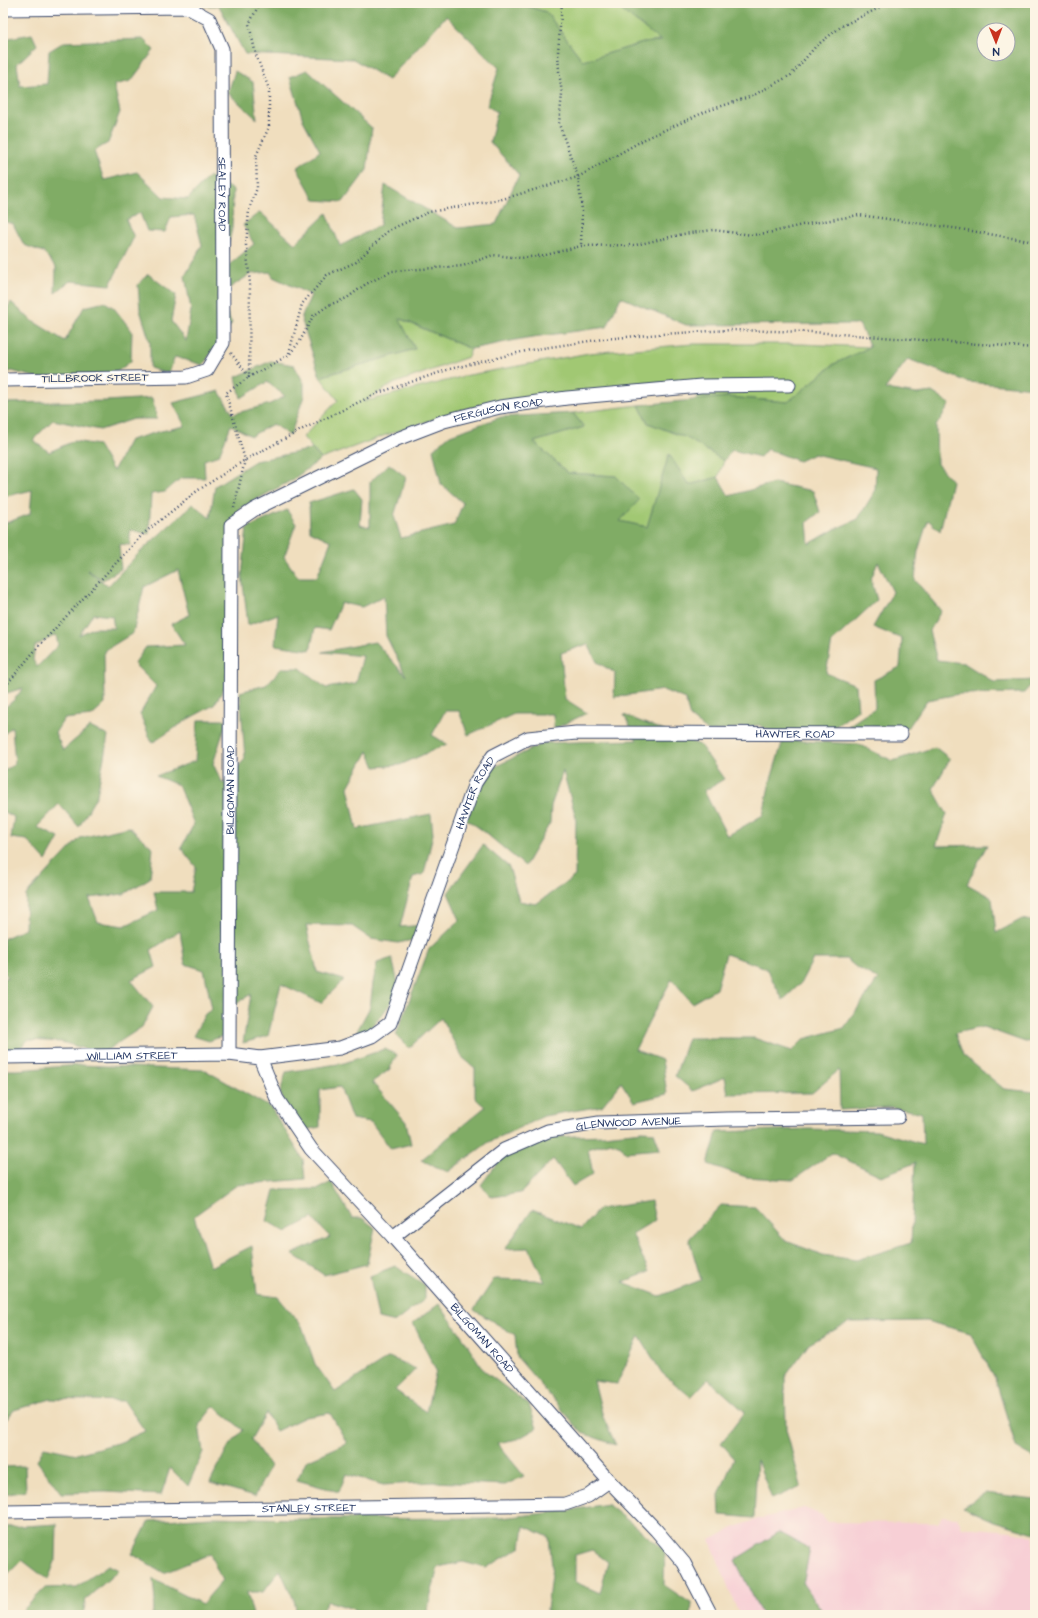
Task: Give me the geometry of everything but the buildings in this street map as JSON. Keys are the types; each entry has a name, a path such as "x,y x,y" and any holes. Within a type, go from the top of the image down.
{"street":[{"name":"SEALEY ROAD","path":"3,10 187,7 209,19 222,49 223,343"},
{"name":"TILLBROOK STREET","path":"3,380 186,377 207,370 223,343"},
{"name":"FERGUSON ROAD","path":"231,525 255,509 397,439 444,421 500,407 567,398 701,386 789,384"},
{"name":"BILGOMAN ROAD","path":"229,1054 231,525"},
{"name":"HAWTER ROAD","path":"260,1058 340,1048 372,1036 390,1023 475,783 493,756 528,738 576,733 901,734"},
{"name":"WILLIAM STREET","path":"3,1057 229,1054 260,1058"},
{"name":"BILGOMAN ROAD","path":"260,1058 277,1099 311,1149 393,1237 609,1481 656,1530 684,1563 711,1615"},
{"name":"GLENWOOD AVENUE","path":"393,1237 504,1150 548,1131 599,1123 726,1118 898,1118"},
{"name":"STANLEY STREET","path":"3,1512 565,1504 588,1496 609,1481"}],"path":[{"path":"249,377 250,283 246,245 249,210 257,188 256,156 270,127 269,89 256,55 249,24 260,3"},
{"path":"562,3 558,52 558,71 562,94 560,124 578,177 582,210 581,246"},
{"path":"289,355 302,304 327,275 356,262 389,230 429,212 499,200 578,177 644,139 707,111 752,96 791,75 816,46 842,26 888,3"},
{"path":"231,525 245,460 226,393 249,377 289,355 300,341 313,316 329,305 347,298 366,284 392,271 463,266 492,255 521,258 546,255 581,246 636,245 683,234 713,230 753,235 859,215 960,229 1035,242"},
{"path":"223,343 249,377"}],"shaded area":[{"path":"804,1508 822,1515 828,1522 938,1523 942,1516 957,1517 962,1527 1011,1531 1034,1536 1035,1615 739,1615 710,1540 733,1528 758,1519"}],"green space":[{"path":"149,3 527,3 526,6 546,12 583,61 643,43 661,41 612,3 1035,3 1035,388 968,382 908,359 885,389 917,394 932,392 950,404 936,426 937,464 952,481 940,531 928,520 918,551 915,580 941,611 929,631 937,660 964,663 994,682 1035,680 1024,693 959,694 927,700 908,728 848,726 875,708 874,680 900,667 902,639 873,627 893,592 878,562 871,579 877,600 832,642 826,673 856,685 858,710 833,728 783,737 759,725 709,732 690,717 685,699 663,690 614,697 615,673 597,662 588,644 561,653 565,699 587,713 554,729 553,714 514,714 468,735 459,711 445,711 432,735 447,744 400,765 375,767 368,751 348,787 357,829 431,814 433,834 424,874 413,877 400,927 424,925 413,940 398,943 371,939 352,926 306,925 317,972 344,980 321,1003 281,984 268,1036 243,1043 251,994 236,1004 226,1035 209,1041 193,1036 205,1014 212,1009 204,970 185,964 180,931 151,950 156,967 131,980 153,1007 142,1027 101,1054 62,1042 28,1040 13,1055 3,1055 3,979 8,977 3,972 3,939 25,929 26,895 80,838 129,827 153,848 150,878 124,894 89,898 98,922 124,926 158,910 154,892 191,892 196,867 181,848 194,824 178,785 156,776 195,761 198,720 227,720 213,764 223,784 245,759 240,692 266,685 282,668 300,668 326,688 356,683 363,656 322,652 375,642 406,676 386,636 384,596 362,607 341,603 329,630 315,628 310,650 275,645 278,614 248,625 242,576 247,528 287,510 296,524 284,557 298,577 317,577 331,541 310,531 309,503 354,489 362,499 360,525 370,527 370,482 389,464 406,477 394,516 401,538 454,525 463,503 441,484 433,449 450,435 501,417 573,413 584,427 534,442 568,473 616,476 639,500 620,521 647,527 669,454 689,485 718,477 729,496 774,483 813,491 820,512 807,522 809,544 835,529 858,519 875,491 876,468 814,454 799,461 767,449 760,457 732,450 724,461 687,438 648,423 639,405 727,397 788,402 834,364 870,347 859,324 686,325 621,297 607,327 526,338 471,349 399,318 415,349 320,377 301,318 311,295 273,277 270,272 251,274 217,296 232,323 203,365 175,357 168,374 150,368 150,342 140,310 138,285 148,274 176,295 171,321 186,341 191,310 185,276 202,245 194,215 171,217 165,232 147,231 140,213 126,220 134,237 110,285 70,281 55,293 56,267 43,252 24,245 13,224 3,221 3,39 32,34 37,45 17,64 20,86 47,84 49,51 64,42 143,39 154,50 131,81 114,85 120,112 108,143 94,151 104,180 137,172 163,197 188,199 209,176 233,190 232,229 222,271 254,244 243,225 260,212 295,244 327,213 340,246 380,225 385,185 458,228 496,224 519,175 490,142 497,112 487,106 499,68 446,16 388,80 353,59 245,54 219,6 156,6"},
{"path":"527,3 612,3 661,41 643,43 583,61 546,12 526,6"},
{"path":"307,70 372,128 367,170 343,202 315,200 297,168 320,151 303,120 290,77"},
{"path":"235,71 253,82 257,119 228,93"},
{"path":"11,302 31,320 65,341 84,307 105,302 114,308 132,331 131,361 113,375 42,379 12,371 3,374 3,315"},
{"path":"398,318 471,349 468,357 393,384 363,402 469,375 589,353 692,344 801,344 870,347 834,364 788,402 727,397 698,400 692,383 653,383 468,408 383,436 321,459 303,437 338,400 320,377 415,349"},
{"path":"271,361 294,365 304,383 304,396 290,436 273,424 251,436 231,425 219,455 204,460 205,478 181,478 165,492 151,494 149,534 130,530 130,545 119,544 121,569 103,580 87,570 108,586 138,554 193,504 210,518 215,486 255,461 312,449 321,459 292,480 239,509 235,538 231,677 214,705 190,718 152,743 140,714 156,686 134,664 146,647 185,645 171,624 189,615 178,570 144,587 133,633 104,651 105,704 92,716 64,719 55,733 63,750 90,727 108,736 97,795 79,827 59,804 37,827 59,838 46,861 27,840 11,838 14,817 3,811 3,771 15,764 12,727 3,735 3,709 14,700 23,688 7,693 3,690 3,524 30,514 32,490 3,497 3,403 106,401 152,398 157,419 134,419 100,430 53,420 33,440 49,452 74,441 98,445 113,471 130,440 185,426 173,403 219,391 233,414 270,404 285,396 267,382 241,398 236,377","holes":["93,614 112,616 114,628 93,628 79,635","56,635 58,645 37,667 33,660 35,646"]},
{"path":"639,405 648,423 687,438 724,461 718,477 689,485 669,455 647,527 619,521 616,476 568,473 534,442 584,427 573,413"},
{"path":"624,715 700,745 724,779 704,791 727,836 763,815 769,786 783,740 858,744 893,761 935,747 950,759 933,789 947,814 936,846 987,845 967,884 992,898 996,933 1022,919 1035,922 1035,1041 1025,1042 983,1027 955,1033 963,1055 1004,1089 1035,1092 1035,1458 1016,1447 995,1378 970,1333 926,1321 849,1322 809,1344 785,1377 786,1429 801,1486 772,1499 757,1460 754,1518 720,1515 719,1495 734,1458 721,1443 745,1412 708,1379 691,1397 662,1373 639,1336 617,1384 594,1381 603,1417 616,1445 582,1433 517,1357 515,1335 474,1310 494,1279 535,1280 545,1282 529,1248 505,1249 532,1210 581,1229 599,1209 651,1201 655,1220 632,1234 649,1272 623,1282 660,1296 701,1280 689,1239 721,1205 755,1207 786,1241 823,1255 856,1260 911,1243 915,1163 881,1176 832,1153 793,1180 746,1177 708,1164 717,1132 809,1129 877,1131 923,1144 922,1113 891,1107 840,1110 839,1070 812,1093 728,1094 725,1077 693,1091 675,1076 688,1038 754,1038 792,1051 804,1039 844,1028 878,979 856,967 846,959 813,959 800,984 783,1000 766,968 726,954 716,989 692,1003 672,979 635,1050 662,1060 667,1094 634,1102 621,1082 602,1106 544,1116 489,1142 448,1172 421,1160 485,1107 475,1098 475,1068 462,1057 441,1018 409,1048 396,1035 429,949 460,920 448,893 483,845 509,867 519,901 536,904 575,876 576,818 563,771 551,806 550,823 525,866 482,830 459,814 482,773 544,743 637,740"},
{"path":"392,958 400,992 370,1029 351,1042 370,1007 377,963"},
{"path":"385,1049 397,1055 389,1070 372,1082 406,1122 411,1144 391,1149 371,1122 352,1119 340,1087 320,1090 320,1127 299,1131 280,1093 286,1072 344,1063"},
{"path":"80,1065 205,1070 271,1108 303,1159 305,1179 237,1185 194,1216 210,1267 252,1246 257,1294 278,1297 302,1326 315,1364 335,1392 389,1357 416,1369 395,1390 426,1412 436,1371 413,1323 439,1304 462,1336 484,1371 529,1405 537,1428 518,1439 497,1443 524,1476 505,1485 433,1482 383,1485 346,1474 339,1492 297,1480 306,1461 347,1443 330,1413 305,1417 276,1431 266,1413 251,1439 270,1466 255,1496 210,1483 227,1449 243,1430 214,1406 199,1425 203,1452 188,1486 170,1468 161,1495 106,1492 61,1493 37,1461 44,1447 77,1454 121,1442 145,1431 124,1401 51,1399 14,1410 3,1424 3,1070"},
{"path":"643,1131 654,1132 660,1149 625,1152 621,1146 610,1142 588,1149 593,1174 573,1186 553,1159 521,1193 492,1197 481,1185 503,1155 550,1137 603,1135"},
{"path":"331,1182 352,1218 362,1218 375,1228 367,1264 324,1275 292,1254 330,1237 312,1218 286,1232 267,1221 275,1190 319,1189"},
{"path":"395,1266 425,1285 425,1299 395,1322 378,1318 370,1276"},
{"path":"25,1466 26,1491 3,1495 3,1467"},
{"path":"985,1493 1035,1499 1035,1533 994,1521 963,1507"},
{"path":"607,1504 665,1550 664,1585 692,1604 691,1615 656,1615 635,1609 626,1615 548,1615 547,1610 552,1566 549,1537 524,1526 521,1547 486,1568 463,1562 438,1567 426,1615 357,1615 356,1610 328,1601 318,1615 297,1615 294,1600 280,1570 263,1592 247,1592 253,1615 152,1615 155,1602 153,1579 202,1604 222,1581 210,1554 164,1573 132,1554 149,1521 211,1517 295,1519 500,1518 566,1511","holes":["592,1550 608,1562 600,1593 575,1582 575,1555"]},
{"path":"57,1524 56,1559 48,1580 22,1560 3,1579 3,1530 6,1527"},
{"path":"779,1532 810,1549 803,1584 825,1615 762,1615 735,1560"},
{"path":"108,1565 119,1570 86,1599 83,1615 18,1615 45,1588 77,1587"}]}
